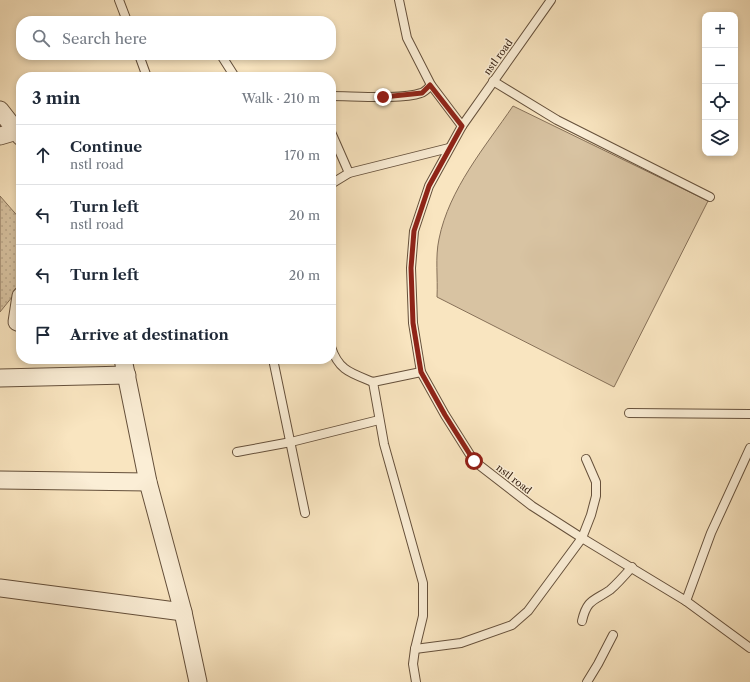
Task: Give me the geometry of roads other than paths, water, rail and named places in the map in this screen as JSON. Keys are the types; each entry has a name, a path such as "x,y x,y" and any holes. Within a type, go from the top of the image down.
{"street":[{"path":"0,110 16,130"},
{"path":"0,136 16,134"},
{"path":"124,364 148,482 183,612 198,682"},
{"path":"0,378 127,375"},
{"path":"0,480 148,482"},
{"path":"0,588 183,612"}],"lane":[{"path":"119,0 125,16"},
{"path":"399,0 407,38 430,85 462,126"},
{"name":"nstl road","path":"551,0 462,126 429,186 414,231 411,268 413,323 421,372 445,415 474,461 532,506 686,601 750,648"},
{"path":"141,60 145,72"},
{"path":"223,60 232,72"},
{"path":"493,81 558,120 710,197"},
{"path":"336,96 383,97 414,94 422,93 430,85"},
{"path":"336,144 349,174"},
{"path":"336,181 349,174 449,148"},
{"path":"336,361 347,372 373,382 421,372"},
{"path":"274,364 305,513"},
{"path":"373,382 384,444 423,583 423,616 413,664 416,682"},
{"path":"629,413 750,414"},
{"path":"237,452 291,442 380,420"},
{"path":"686,601 711,533 750,448"},
{"path":"415,649 461,643 512,625 528,611 582,538 591,515 596,496 596,482 586,459"},
{"path":"582,621 584,611 591,600 609,590 632,567"},
{"path":"587,682 613,635"}]}
